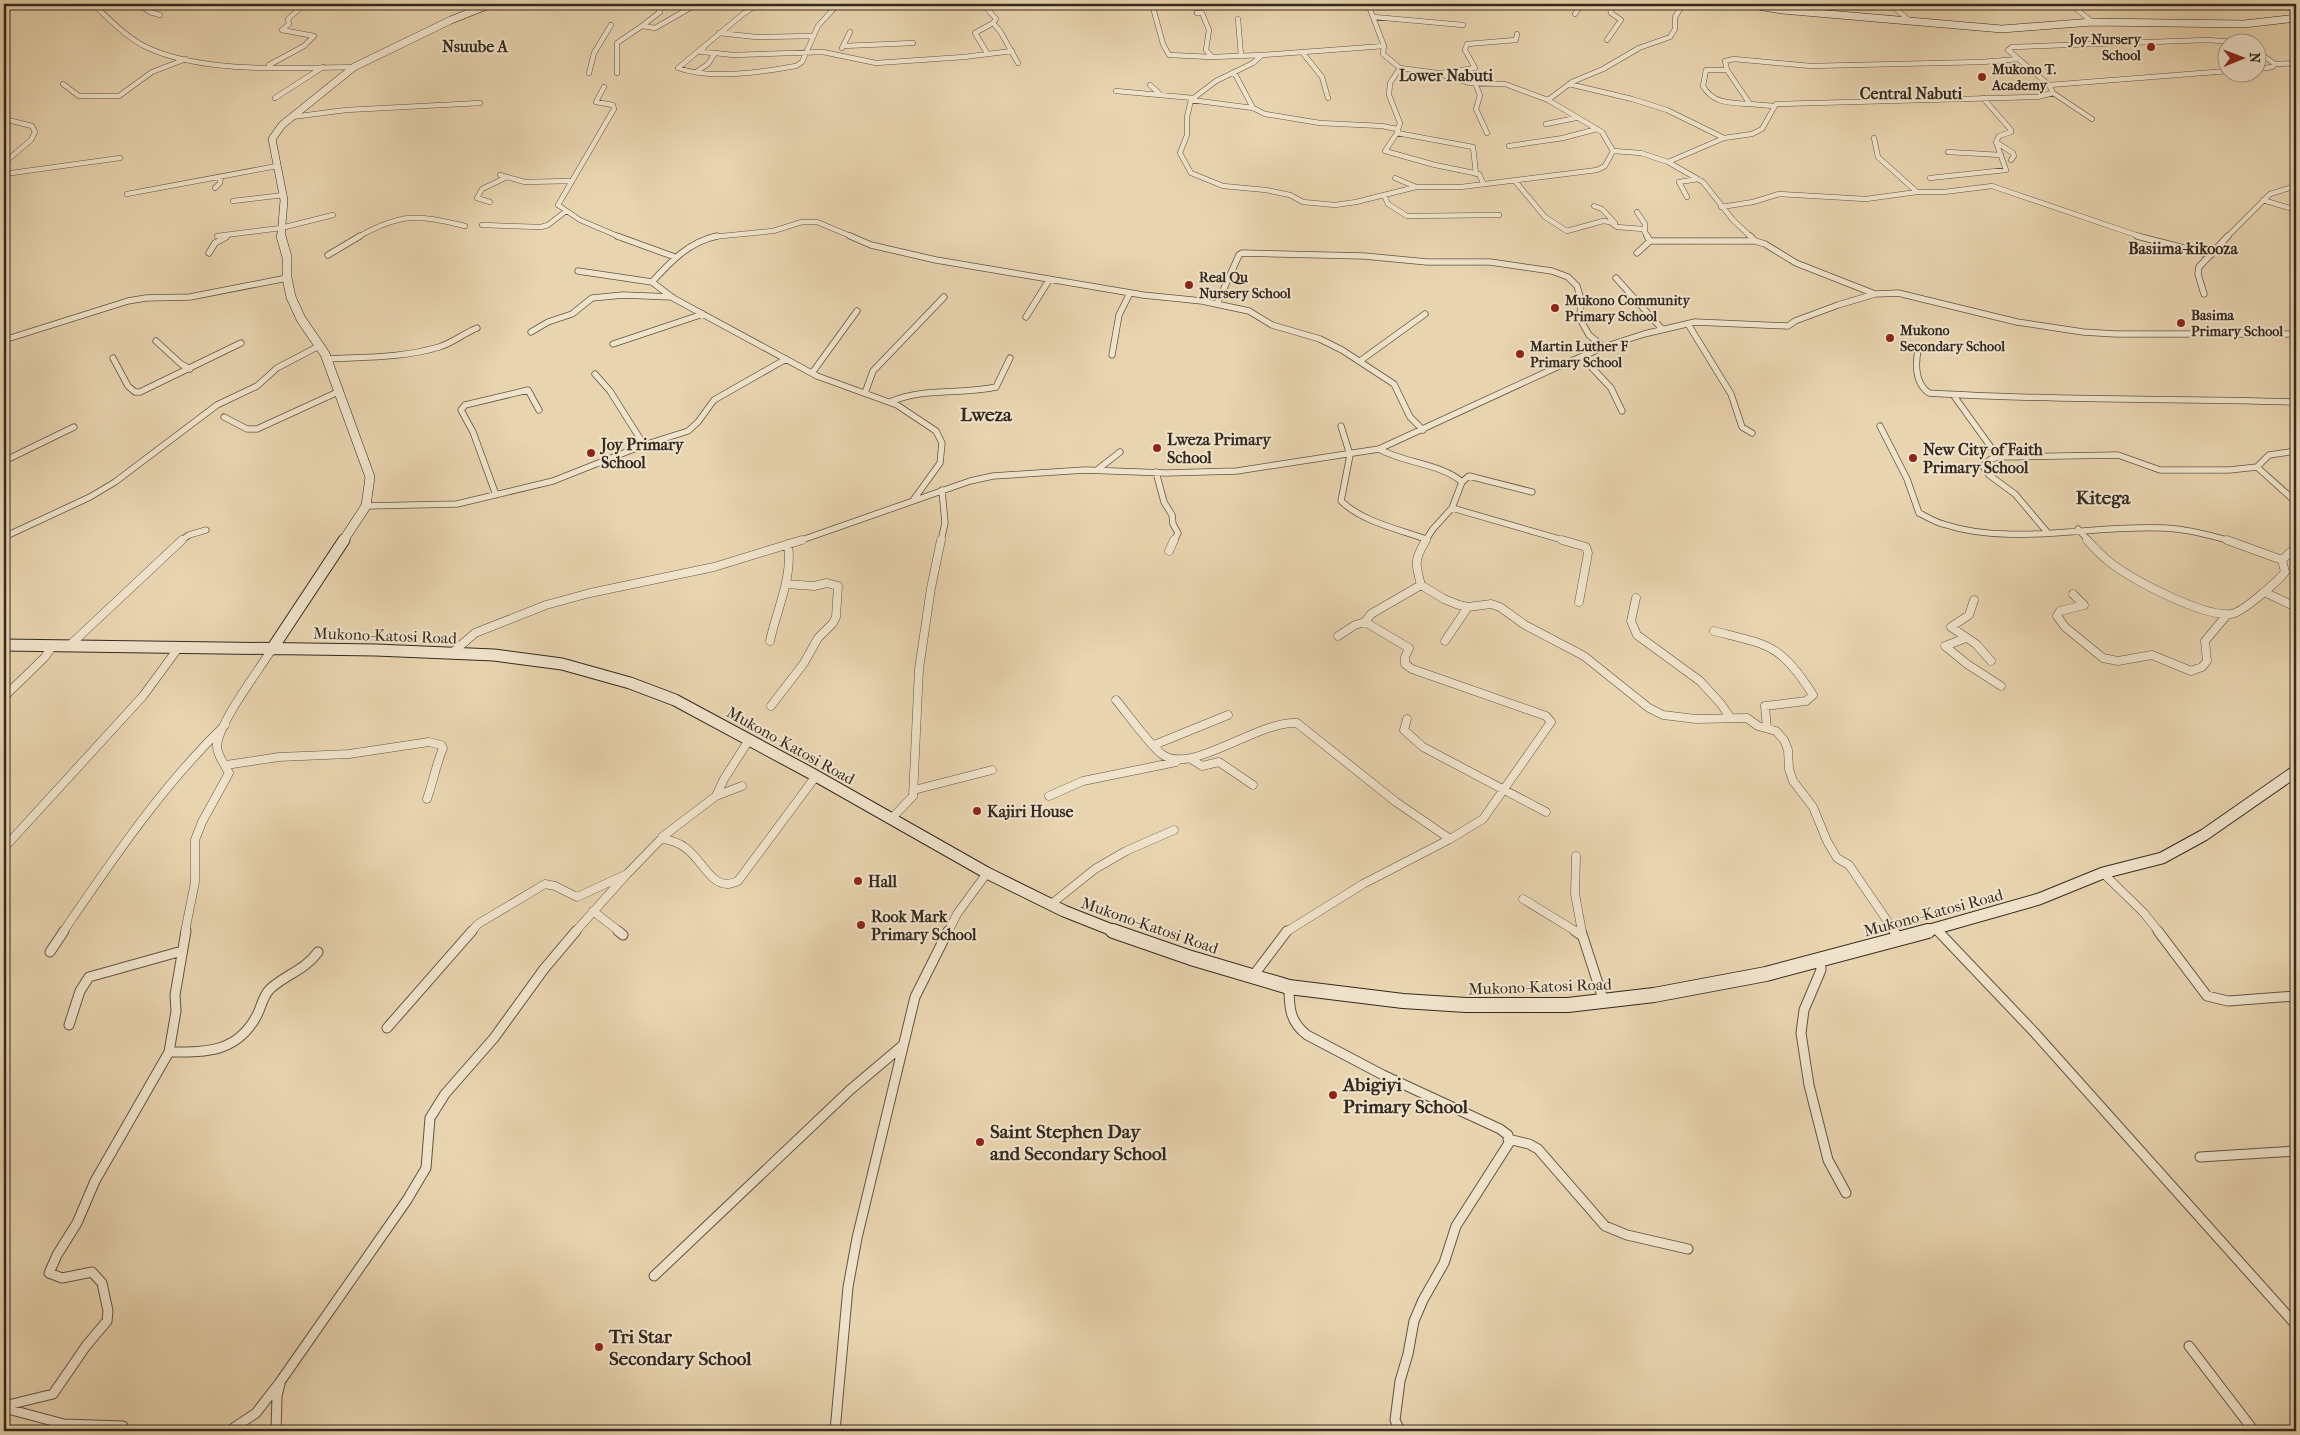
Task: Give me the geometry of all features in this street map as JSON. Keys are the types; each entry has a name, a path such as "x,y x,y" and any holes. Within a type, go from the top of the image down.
{"street":[{"path":"96,4 125,34 148,48 188,58 234,65 354,66"},
{"path":"138,4 150,12 160,15"},
{"path":"333,4 405,7 416,4"},
{"path":"4,1407 53,1394 86,1346 107,1321 108,1310 102,1284 92,1272 62,1278 49,1273 57,1255 77,1223 82,1208 104,1164 169,1052 182,951 196,882 195,840 202,822 229,773 218,753 217,745 230,714 366,506 369,496 370,477 340,391 327,359 295,309 287,278 287,257 281,238 285,208 272,139 282,125 354,66 458,16 491,4"},
{"path":"617,73 618,43 660,12 656,4"},
{"path":"642,26 655,28 698,4"},
{"path":"759,4 719,33 678,68 711,73 791,67 802,62 823,18 838,4"},
{"path":"983,4 996,16 994,23 975,33 986,53"},
{"path":"1152,4 1169,55 1181,58 1262,56 1384,46"},
{"path":"1368,4 1384,46 1383,54 1400,68 1439,73 1475,84 1505,84 1548,100 1602,132 1613,150"},
{"path":"1575,14 1578,7 1582,4"},
{"path":"1608,40 1620,20 1611,12 1609,4"},
{"path":"1548,100 1569,84 1603,69 1639,48 1670,37 1675,29 1674,17 1683,4"},
{"path":"1746,4 1782,10 2002,29 2092,22 2244,24 2296,18"},
{"path":"1890,4 1910,21"},
{"path":"2087,4 2073,6 2092,22"},
{"path":"2280,4 2296,10"},
{"path":"269,66 304,46 314,36 282,30 289,24 288,19 299,10"},
{"path":"1197,12 1202,13 1204,22 1209,30 1206,50 1212,57"},
{"path":"1374,17 1463,25"},
{"path":"1238,19 1241,56"},
{"path":"994,23 1018,63"},
{"path":"589,73 589,61 593,51 603,42 611,25"},
{"path":"834,56 839,54 850,32"},
{"path":"719,33 756,37 813,36"},
{"path":"1439,73 1475,68 1465,50 1466,44 1516,40 1517,34"},
{"path":"2092,119 2053,93 2049,84 2008,48 2118,42 2218,41"},
{"path":"708,42 701,52 733,55 823,52 834,56 880,62 1012,51"},
{"path":"843,46 913,42"},
{"path":"1302,52 1307,62 1327,83 1328,98"},
{"path":"696,72 712,59 715,53"},
{"path":"1262,56 1216,81 1192,99 1187,117 1187,135 1180,153 1191,173 1196,176 1223,186 1284,193 1303,202 1335,205 1416,187 1461,187 1597,170 1605,166 1613,150"},
{"path":"63,84 79,96 119,96 152,72 188,58"},
{"path":"1750,104 1727,70 1726,61 1820,66 1982,62 2019,59"},
{"path":"2268,59 2275,64"},
{"path":"2268,67 2275,64 2296,63"},
{"path":"275,98 323,67"},
{"path":"1400,68 1389,85 1388,95 1400,121 1397,131 1386,149 1388,153 1476,174 1481,176 1483,183"},
{"path":"1727,70 1706,70 1703,86 1707,93 1718,102 1774,106 2037,97 2053,93"},
{"path":"1234,72 1253,108"},
{"path":"2049,84 2155,78 2218,72"},
{"path":"1475,84 1480,95 1476,109 1487,133"},
{"path":"1569,84 1632,99 1667,110 1724,138"},
{"path":"1150,85 1161,95"},
{"path":"604,87 596,102 613,105 614,109 558,204 576,217 674,257"},
{"path":"1116,91 1161,95 1253,108 1270,116 1320,123 1382,126 1473,147 1476,174"},
{"path":"1930,178 2006,170 2006,163 1996,148 1996,142 1999,136 2011,132 2011,130 1983,98"},
{"path":"292,117 346,110 480,103"},
{"path":"1668,162 1724,138 1752,134 1762,129 1774,106"},
{"path":"1546,124 1576,118"},
{"path":"4,119 32,126 35,132 30,140 4,163"},
{"path":"1509,146 1563,138 1596,129"},
{"path":"1563,138 1568,146"},
{"path":"1874,138 1878,157 1917,192"},
{"path":"1996,142 2013,153 2014,156 2011,160"},
{"path":"1613,150 1635,152 1668,162 1698,179 1711,190 1722,207 1754,241"},
{"path":"1948,152 2001,155"},
{"path":"4,174 120,158"},
{"path":"127,194 277,166"},
{"path":"490,202 476,198 482,189 503,176 541,183 571,181"},
{"path":"214,188 220,183 221,177"},
{"path":"1395,178 1416,187"},
{"path":"1686,197 1679,182 1698,179"},
{"path":"1515,181 1536,210 1562,230 1571,231 1603,221 1610,222 1617,227 1645,231"},
{"path":"1722,207 1784,194 1859,199 1992,186 2126,233 2211,256"},
{"path":"2204,294 2198,274 2199,267 2262,200 2270,194 2296,186"},
{"path":"233,201 283,195"},
{"path":"1384,195 1388,204 1407,216 1499,214"},
{"path":"2262,200 2296,210"},
{"path":"1594,206 1602,209 1612,218 1617,227"},
{"path":"482,225 541,227 552,222 566,211"},
{"path":"1637,212 1645,224 1645,231 1650,241"},
{"path":"217,236 281,228 333,215"},
{"path":"328,255 379,226 408,216 433,218 465,226"},
{"path":"652,282 674,257 689,245 716,236 773,231 802,222 817,222 871,245 906,254 1049,280 1249,310 1272,325 1320,339 1360,361 1396,386 1410,417 1423,430"},
{"path":"209,253 215,243 223,237 245,232"},
{"path":"1637,253 1650,241 1754,241 1765,244 1802,266 1875,294"},
{"path":"1217,304 1239,255 1242,253 1364,256 1427,262 1497,263 1552,271 1572,280 1581,294 1580,319 1589,335 1604,347"},
{"path":"578,271 652,282 674,298 812,373 890,402 926,423 942,439 941,457 938,468 912,500"},
{"path":"4,340 128,301 146,298 190,297 287,278"},
{"path":"1616,278 1662,329"},
{"path":"1026,317 1049,280"},
{"path":"1112,355 1116,316 1130,293"},
{"path":"452,653 475,633 546,605 590,593 714,567 865,520 912,500 942,490 993,476 1097,470 1156,472 1252,469 1379,449 1604,347 1662,329 1688,324 1726,322 1788,326 1795,321 1838,305 1875,294 1903,293 2011,321 2083,332 2125,334 2296,334"},
{"path":"531,332 548,322 572,314 592,298 623,296 674,298"},
{"path":"865,393 873,371 944,297"},
{"path":"812,373 857,310"},
{"path":"613,344 703,314"},
{"path":"1360,361 1375,354 1402,328 1425,314"},
{"path":"1688,324 1732,394 1742,427 1752,433"},
{"path":"327,359 351,357 380,358 410,354 441,347 477,328"},
{"path":"156,341 181,364 190,369"},
{"path":"113,358 128,386 135,392 190,369 241,343"},
{"path":"4,537 90,497 115,482 217,405 256,386 277,368 319,346"},
{"path":"1918,350 1916,369 1920,386 1929,393 1954,396 2296,402"},
{"path":"1582,357 1610,386 1620,402 1622,411"},
{"path":"890,402 911,393 996,387 1010,358"},
{"path":"366,506 437,506 467,502 553,481 644,445 688,431 698,422 714,400 786,359"},
{"path":"595,374 610,391 644,445"},
{"path":"496,495 472,432 461,410 466,405 528,390 539,410"},
{"path":"224,418 247,429 258,430 340,391"},
{"path":"1954,396 1998,457"},
{"path":"1341,426 1350,455 1347,479 1341,501 1345,506 1357,513 1426,539"},
{"path":"1880,426 1910,488 1915,505 1919,513 1926,518 1972,531 2000,533 2078,529 2163,528 2192,531 2228,540 2282,560"},
{"path":"4,461 74,427"},
{"path":"1379,449 1395,459 1454,474 1462,482"},
{"path":"2047,532 2015,494 1988,475 1983,466 1991,459 1998,457 2118,455 2160,470 2229,470 2258,467 2268,454 2296,451"},
{"path":"1097,470 1120,452"},
{"path":"2258,467 2296,502"},
{"path":"1156,472 1164,502 1169,508 1178,533 1168,551"},
{"path":"1532,492 1469,476 1462,482 1452,508 1426,539 1418,553 1415,563 1421,585 1444,599 1468,606 1492,604 1500,607 1525,625 1584,656 1649,708 1663,715 1696,719 1747,718 1758,726 1776,731 1784,740 1788,750 1789,769 1793,781 1813,807 1827,841 1837,858 1849,865 1899,938"},
{"path":"891,819 912,800 914,790 917,685 931,588 945,523 942,490"},
{"path":"1452,508 1586,547 1588,553 1579,602"},
{"path":"2078,529 2111,564 2127,575 2205,611 2226,616 2234,614 2278,582 2285,572 2282,560"},
{"path":"70,645 179,542 189,535 206,530"},
{"path":"770,642 786,584 790,560 788,544"},
{"path":"2282,560 2296,547"},
{"path":"771,706 804,663 818,638 833,623 837,611 838,586 827,583 814,586 786,584"},
{"path":"1338,636 1354,625 1365,622 1370,614 1421,585"},
{"path":"2264,592 2296,607"},
{"path":"2073,594 2084,605 2060,611 2057,616 2065,627 2103,658 2118,661 2152,656 2192,671 2202,667 2207,661 2202,646 2207,636 2226,616"},
{"path":"1636,598 1630,620 1631,629 1714,694 1730,717"},
{"path":"1974,600 1973,608 1967,618 1951,627 1981,649 1991,661"},
{"path":"1445,641 1468,606"},
{"path":"1253,976 1287,930 1364,884 1450,839 1483,819 1551,722 1550,719 1412,669 1405,664 1405,657 1409,648 1365,622"},
{"path":"1714,631 1769,645 1778,650 1795,666 1814,695 1806,701 1765,706 1767,728"},
{"path":"1966,638 1945,646 1967,664 2001,686"},
{"name":"Mukono-Katosi Road","path":"4,645 179,646 452,653 521,658 562,664 601,674 674,700 1050,905 1135,939 1289,987 1403,1001 1466,1005 1568,1005 1604,1002 1709,986 1766,974 1899,938 1936,930 2039,899 2103,873 2162,858 2204,835 2296,770"},
{"path":"4,697 45,657 53,645"},
{"path":"4,848 143,696 179,646"},
{"path":"1116,700 1161,754 1168,759 1180,762"},
{"path":"1154,745 1228,714"},
{"path":"1407,719 1404,730 1423,747 1504,788 1546,812"},
{"path":"1049,796 1058,790 1078,785 1083,781 1191,760 1271,726 1285,722 1297,723 1396,802 1450,839"},
{"path":"50,952 127,841 174,778 204,744 226,724"},
{"path":"716,796 724,778 749,740"},
{"path":"226,765 279,757 349,754 429,742 443,748 433,772 432,785 427,799"},
{"path":"1191,760 1202,766 1218,762 1253,785"},
{"path":"914,790 992,770"},
{"path":"661,838 670,837 682,842 715,881 729,885 733,884 750,868 783,818 816,776"},
{"path":"232,1430 256,1413 280,1382 371,1254 426,1168 430,1118 445,1094 494,1038 544,969 661,838 716,796 742,786"},
{"path":"1050,905 1095,869 1126,851 1174,830"},
{"path":"1576,856 1574,885 1580,934 1604,1002"},
{"path":"835,1431 848,1287 857,1238 915,997 957,914 987,872"},
{"path":"2103,873 2124,896 2144,913 2207,996 2215,1000 2227,1002 2282,995 2296,996"},
{"path":"387,1028 470,931 487,916 545,884 560,887 572,896 577,897 627,874"},
{"path":"1524,899 1580,934"},
{"path":"594,911 623,935"},
{"path":"1936,930 2034,1032 2296,1325"},
{"path":"69,1025 80,991 89,977 182,951"},
{"path":"169,1052 214,1051 241,1040 253,1025 268,992 303,970 313,961 318,952"},
{"path":"1820,959 1821,970 1810,992 1804,1010 1802,1042 1809,1085 1828,1160 1846,1193"},
{"path":"1289,987 1288,1003 1291,1016 1298,1027 1314,1040 1396,1082 1500,1129 1508,1135 1509,1143 1456,1226 1444,1263 1422,1300 1414,1321 1408,1354 1400,1381 1393,1426 1400,1431"},
{"path":"654,1276 768,1169 842,1094 871,1068 902,1046"},
{"path":"1508,1139 1529,1144 1538,1149 1605,1226 1620,1233 1688,1249"},
{"path":"2200,1157 2296,1151"},
{"path":"2189,1346 2254,1431"},
{"path":"276,1431 277,1396 280,1382"},
{"path":"4,1407 64,1424 123,1426"}],"place":[{"name":"Joy Nursery School","path":"2151,47"},
{"name":"Mukono T. Academy","path":"1982,77"},
{"name":"Real Qu Nursery School","path":"1189,285"},
{"name":"Mukono Community Primary School","path":"1555,308"},
{"name":"Basima Primary School","path":"2181,323"},
{"name":"Mukono Secondary School","path":"1890,338"},
{"name":"Martin Luther F Primary School","path":"1520,354"},
{"name":"Lweza Primary School","path":"1157,448"},
{"name":"Joy Primary School","path":"591,453"},
{"name":"New City of Faith Primary School","path":"1913,458"},
{"name":"Kajiri House","path":"977,811"},
{"name":"Hall","path":"858,881"},
{"name":"Rook Mark Primary School","path":"861,925"},
{"name":"Abigiyi Primary School","path":"1333,1095"},
{"name":"Saint Stephen Day and Secondary School","path":"980,1142"},
{"name":"Tri Star Secondary School","path":"599,1347"}],"district":[{"name":"Nsuube A","path":"475,46"},
{"name":"Lower Nabuti","path":"1446,75"},
{"name":"Central Nabuti","path":"1911,93"},
{"name":"Basiima-kikooza","path":"2183,248"},
{"name":"Lweza","path":"986,414"},
{"name":"Kitega","path":"2103,497"}]}
